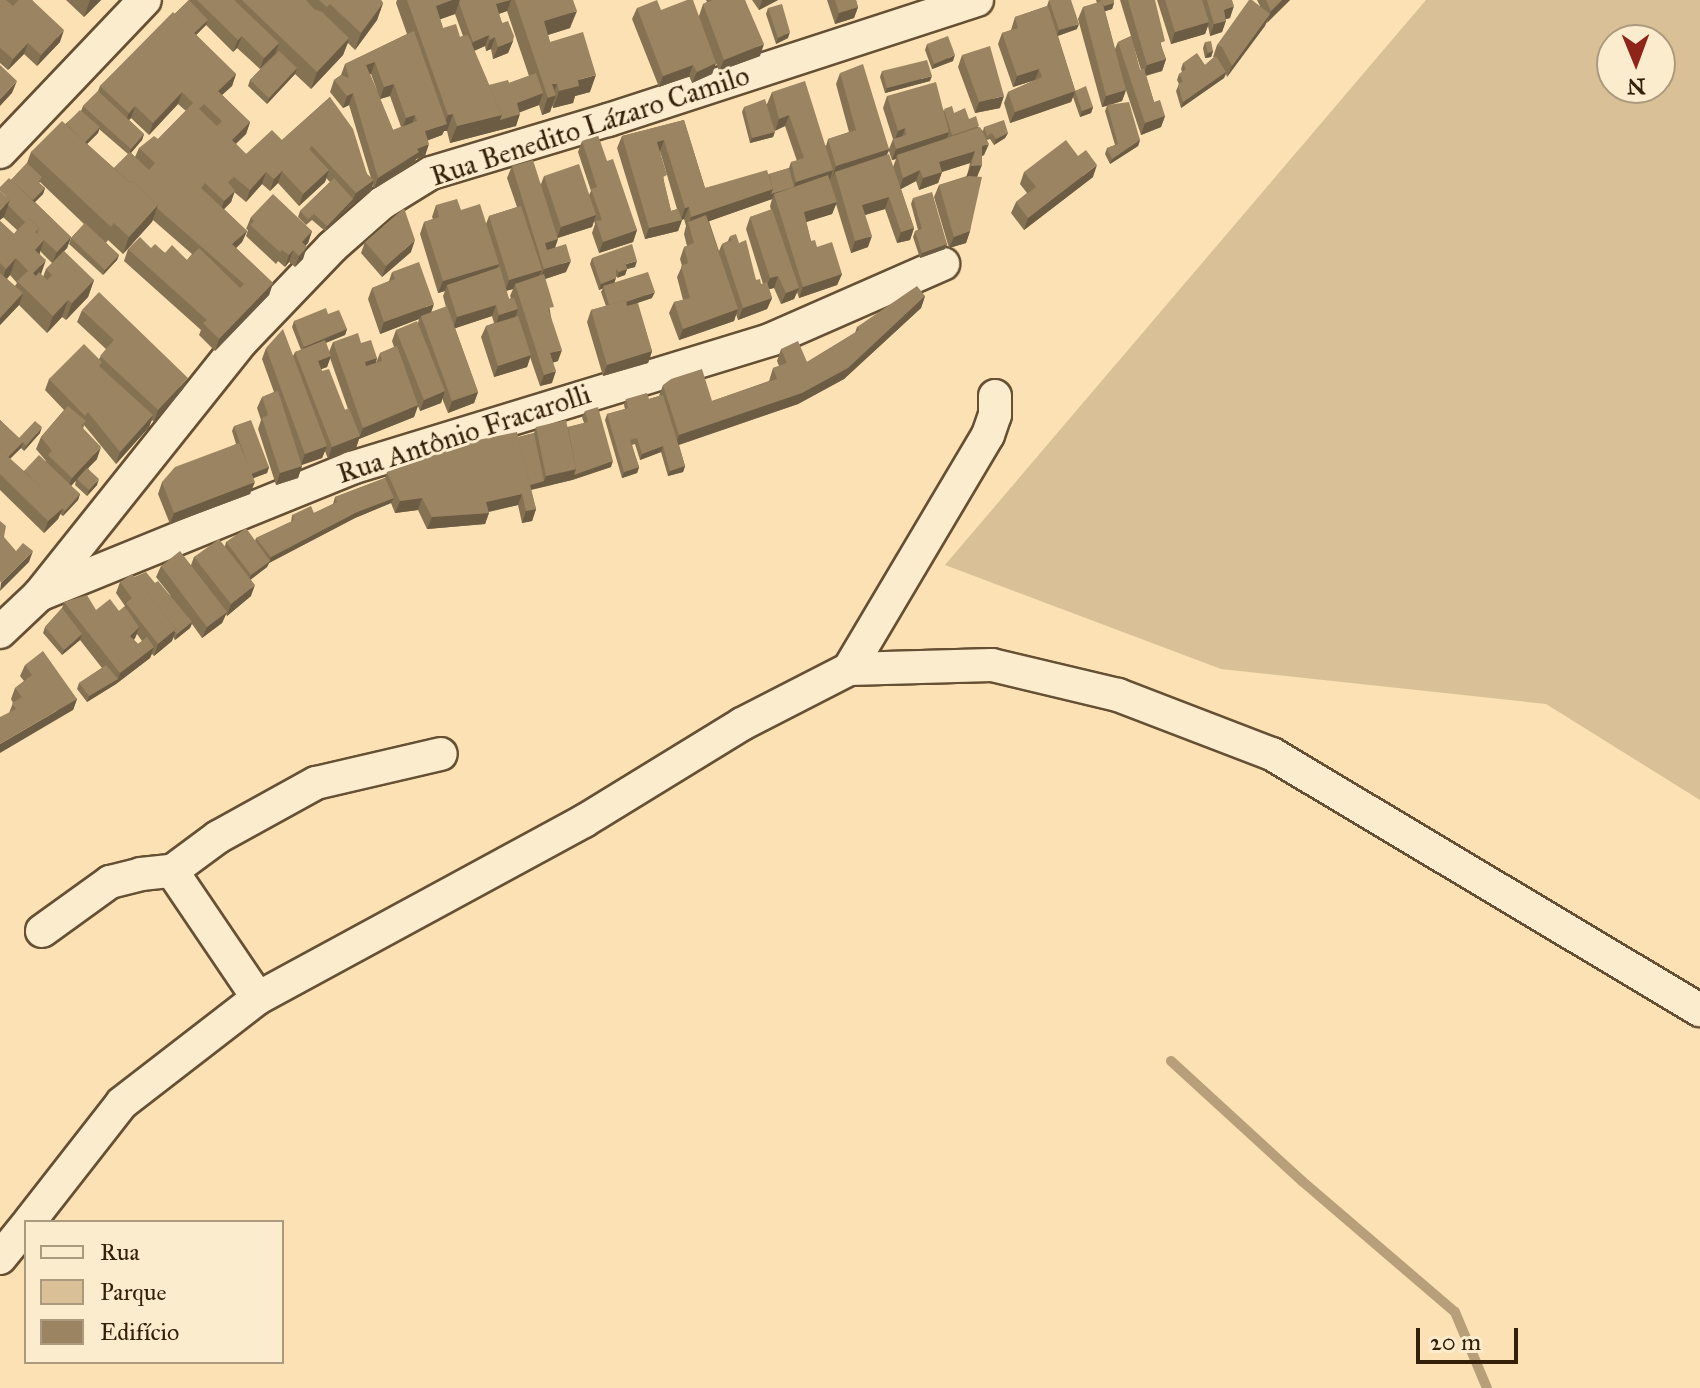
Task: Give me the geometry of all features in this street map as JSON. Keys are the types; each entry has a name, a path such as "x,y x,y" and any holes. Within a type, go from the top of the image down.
{"street":[{"path":"0,152 145,0"},
{"name":"Rua Benedito Lázaro Camilo","path":"39,595 242,341 332,247 382,203 431,173 608,120 977,0"},
{"name":"Rua Antônio Fracarolli","path":"0,632 39,595 351,468 772,339 943,264"},
{"path":"849,669 988,435 995,415 995,396"},
{"path":"31,1220 122,1103 258,998 584,821 742,724 849,669 992,665 1118,695 1272,754 1700,1010"},
{"path":"42,931 110,882 141,874 172,871 218,837 316,783 441,754"},
{"path":"172,871 258,998"},
{"path":"0,1258 24,1229"}],"green space":[{"path":"1426,0 1700,0 1700,800 1546,704 1221,669 945,565"}],"building":[{"path":"0,0 6,0 13,6 19,0 32,0 64,30 41,55 28,43 13,59 0,48"},
{"path":"189,0 208,20 194,33 175,14"},
{"path":"197,0 234,0 279,43 264,58 242,36 238,40"},
{"path":"242,0 306,0 349,38 317,72"},
{"path":"319,0 381,0 383,3 361,33 330,4 327,7"},
{"path":"407,0 452,0 436,6 443,28 456,24 460,37 468,35 502,115 457,126 453,114 448,115"},
{"path":"460,0 510,0 496,4 502,23 508,21 513,41 498,47 495,37 490,40 489,35 473,42"},
{"path":"515,0 573,0 577,11 544,21 550,42 583,32 596,75 578,80 579,86 559,91 557,84 552,84 556,95 548,98"},
{"path":"657,0 661,10 693,0 716,63 697,72 693,65 663,76 637,8"},
{"path":"713,0 745,0 764,44 724,60 703,4"},
{"path":"835,0 856,0 858,7 839,13"},
{"path":"1049,0 1071,0 1079,24 1059,30"},
{"path":"1100,0 1114,0 1114,3 1104,6"},
{"path":"1128,0 1155,0 1165,41 1160,43 1166,59 1147,65"},
{"path":"1165,0 1202,0 1209,22 1175,32"},
{"path":"1207,0 1232,0 1234,6 1224,10 1226,21 1214,24"},
{"path":"1249,0 1270,14 1232,66 1222,47 1217,45"},
{"path":"1266,0 1282,0 1271,11"},
{"path":"1102,1 1126,90 1106,96 1083,7"},
{"path":"782,4 790,32 778,38 768,8"},
{"path":"1048,6 1075,91 1015,112 1008,92 1042,77 1039,69 1017,76 1002,33 1018,28 1015,17"},
{"path":"173,12 236,74 218,91 250,122 232,140 246,154 272,130 282,140 330,97 353,129 367,174 374,180 356,193 312,146 309,149 329,170 303,194 282,171 274,179 266,172 250,190 234,177 228,182 235,191 224,201 205,183 201,188 247,231 232,244 273,283 219,339 203,323 207,320 128,249 140,237 151,248 155,244 165,253 172,245 187,260 199,248 240,288 244,284 114,168 130,152 149,170 155,163 139,148 154,136 158,139 193,103 182,92 153,123 135,106 129,113 100,86","holes":["204,104 222,121 217,126 199,109"]},
{"path":"414,31 447,124 425,131 429,144 417,149 419,152 378,178 353,93 347,96 334,80 341,75 349,78 345,64","holes":["375,62 384,87 394,84 406,118 415,115 417,121 393,130 366,65"]},
{"path":"948,36 955,55 934,64 927,44"},
{"path":"1131,36 1140,70 1144,68 1154,102 1160,100 1165,116 1145,123 1118,42"},
{"path":"1211,41 1213,51 1208,53 1205,42"},
{"path":"990,46 1004,96 979,102 962,55"},
{"path":"279,51 297,68 269,98 250,80"},
{"path":"1197,53 1205,65 1216,56 1226,72 1183,102 1178,85 1183,81 1179,74 1186,69 1183,63"},
{"path":"927,60 932,76 887,88 882,71"},
{"path":"863,64 889,149 836,166 828,139 856,130 840,73"},
{"path":"0,65 17,81 0,99"},
{"path":"536,73 543,93 517,103 520,114 500,120 502,115 489,85 508,80 509,83"},
{"path":"805,81 833,170 796,182 791,162 804,158 789,115 779,119 772,92"},
{"path":"936,82 949,132 896,149 893,139 906,135 905,128 898,131 887,96"},
{"path":"1086,86 1093,107 1082,111 1075,91"},
{"path":"98,91 144,134 131,149 83,106"},
{"path":"765,99 775,132 752,138 744,107"},
{"path":"1129,102 1140,140 1112,159 1107,148 1118,144 1107,105"},
{"path":"952,106 954,113 965,108 969,119 976,116 979,126 952,135 944,109"},
{"path":"80,110 100,127 85,142 66,124"},
{"path":"684,120 705,188 767,170 773,189 691,217 689,207 685,208 664,140 657,142 667,175 663,177 671,211 678,209 682,220 649,228 622,136"},
{"path":"1004,120 1008,133 996,139 992,133 987,136 984,127"},
{"path":"62,121 158,205 129,237 114,223 111,227 31,152"},
{"path":"980,127 989,144 982,146 982,165 971,166 975,151 939,162 942,172 923,178 920,170 903,178 897,155"},
{"path":"598,135 607,161 613,159 637,230 603,242 596,221 602,220 591,189 597,187 582,141"},
{"path":"1066,140 1078,156 1086,150 1097,165 1028,218 1016,202 1036,187 1024,172"},
{"path":"889,154 914,228 901,232 889,197 862,205 872,236 855,241 835,172"},
{"path":"533,160 558,239 545,243 547,250 566,244 571,261 544,269 512,166"},
{"path":"27,163 42,177 38,182 45,188 33,200 11,180"},
{"path":"579,164 596,215 561,227 544,176"},
{"path":"789,168 794,187 771,194 773,189 769,174"},
{"path":"828,175 837,202 804,212 811,241 815,240 817,247 832,242 842,274 803,287 774,194"},
{"path":"969,176 982,177 970,231 954,237 939,185"},
{"path":"9,178 71,237 57,252 37,234 39,228 29,218 25,222 8,205 10,200 0,191 0,187"},
{"path":"334,178 353,199 327,226 314,214 308,219 300,211"},
{"path":"0,191 10,200 0,210"},
{"path":"932,192 947,244 922,253 915,231 922,229 913,198"},
{"path":"273,194 312,231 302,242 307,247 299,256 293,250 289,255 282,250 280,252 250,225 254,221 251,217"},
{"path":"457,199 461,210 480,204 499,264 443,281 424,222 439,217 436,205"},
{"path":"521,206 542,270 509,280 489,216"},
{"path":"404,208 415,240 386,266 365,242"},
{"path":"772,209 799,288 786,293 778,276 770,278 750,217"},
{"path":"706,215 738,309 683,329 674,302 690,298 681,266 688,263 684,247 694,243 688,222"},
{"path":"29,218 39,228 35,232 44,240 35,250 46,260 33,273 36,276 39,272 47,280 52,275 46,269 64,251 94,280 72,303 68,300 53,316 17,281 28,271 16,258 6,269 0,263 0,221 14,234"},
{"path":"85,223 119,255 105,270 71,238"},
{"path":"736,234 739,243 746,240 756,280 760,279 761,284 767,282 772,298 743,308 722,244 732,240 730,236"},
{"path":"632,244 637,261 626,264 627,269 619,272 616,269 616,278 601,284 592,258"},
{"path":"419,262 434,304 384,322 372,288 395,279 392,272"},
{"path":"500,267 509,299 514,298 518,309 499,315 496,305 457,317 447,285"},
{"path":"648,272 655,292 609,305 603,286"},
{"path":"0,273 23,293 0,318"},
{"path":"544,274 554,307 548,308 562,350 550,353 556,371 544,375 515,284"},
{"path":"917,286 925,296 848,368 802,393 679,435 663,385 671,379 702,369 712,401 777,379 773,368 787,363 781,349 798,341 807,362 859,330 857,327"},
{"path":"99,292 188,378 158,410 100,356 114,340 82,310"},
{"path":"626,300 627,306 638,303 652,351 607,365 591,310"},
{"path":"447,306 478,392 452,401 421,316"},
{"path":"326,308 328,314 339,310 347,329 304,347 294,321"},
{"path":"518,316 531,355 498,366 486,326"},
{"path":"417,321 445,391 424,400 396,330"},
{"path":"283,329 327,446 305,454 266,348"},
{"path":"358,333 361,343 371,340 377,358 365,362 366,366 382,361 380,353 397,346 418,405 363,428 333,342"},
{"path":"325,340 331,356 318,361 322,371 329,369 345,410 349,408 360,436 332,447 295,352"},
{"path":"84,344 102,362 99,366 153,415 120,452 88,412 85,416 49,379"},
{"path":"278,391 302,466 280,473 262,418 268,415 262,397"},
{"path":"647,393 649,399 663,395 685,466 670,471 663,446 642,454 637,438 630,440 639,467 624,472 607,414 628,408 626,399"},
{"path":"68,406 86,421 81,426 101,447 72,478 48,455 52,451 41,437"},
{"path":"598,407 613,461 574,475 576,469 568,427 588,422 585,411"},
{"path":"0,420 19,438 35,421 42,427 26,446 23,442 8,457 0,449"},
{"path":"251,420 269,467 251,474 234,426"},
{"path":"566,420 576,469 546,476 536,427"},
{"path":"517,432 536,509 526,511 522,494 486,502 489,513 432,517 422,498 400,501 387,472 473,441"},
{"path":"534,433 544,481 530,485 518,437"},
{"path":"239,443 255,482 174,513 162,482 175,467"},
{"path":"0,449 63,508 48,521 0,474"},
{"path":"39,455 80,494 65,511 24,471"},
{"path":"87,468 99,479 89,490 77,479"},
{"path":"385,478 394,498 357,512 271,557 256,538 294,520 292,515 311,506 314,513 337,502 335,497"},
{"path":"0,521 6,526 4,537 16,551 23,543 33,551 1,583 0,581"},
{"path":"246,528 270,561 251,575 226,542"},
{"path":"219,539 255,585 231,604 194,557"},
{"path":"180,551 227,612 207,627 161,566"},
{"path":"146,572 155,583 158,581 192,622 177,634 134,577"},
{"path":"132,574 176,629 158,644 126,603 132,598 120,582"},
{"path":"87,595 96,610 110,599 119,611 125,607 139,627 130,636 138,644 147,637 154,647 120,673 64,602"},
{"path":"62,608 82,634 64,650 45,627"},
{"path":"43,651 77,699 0,744 0,717 16,709 12,703 22,697 15,688 32,675 25,665"},
{"path":"106,665 118,679 89,696 79,683"}],"waterway":[{"path":"1171,1061 1302,1181 1455,1312 1487,1388"}]}
